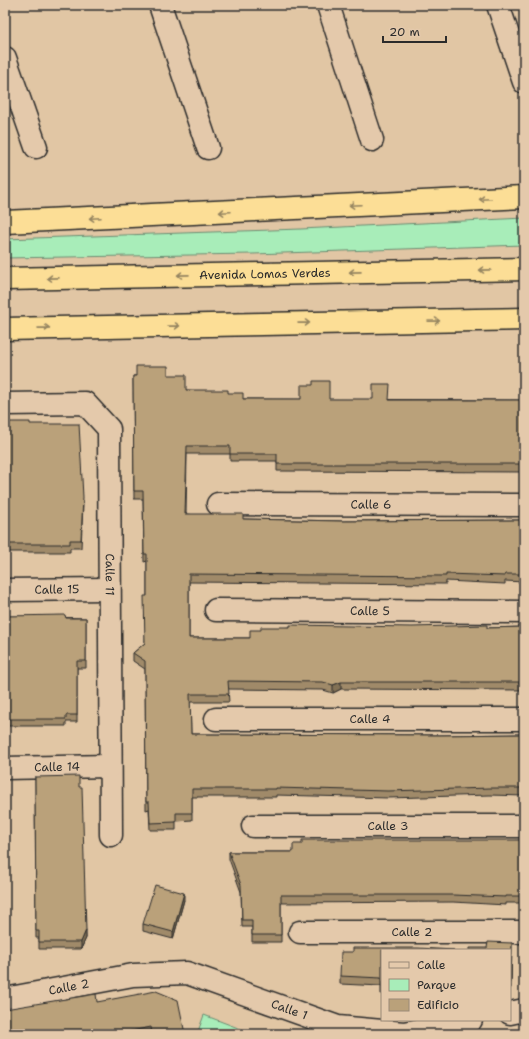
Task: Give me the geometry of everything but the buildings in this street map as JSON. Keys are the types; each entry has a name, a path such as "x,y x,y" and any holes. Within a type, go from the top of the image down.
{"highway":[{"path":"5,222 524,197"},
{"name":"Avenida Lomas Verdes","path":"5,279 524,269"},
{"path":"5,329 524,319"}],"street":[{"path":"160,5 208,148"},
{"path":"328,5 372,140"},
{"path":"498,5 524,82"},
{"path":"5,58 36,147"},
{"name":"Calle 11","path":"5,404 85,403 109,429 111,835"},
{"name":"Calle 6","path":"218,504 524,504"},
{"name":"Calle 15","path":"5,590 109,589"},
{"name":"Calle 5","path":"216,610 524,612"},
{"name":"Calle 4","path":"216,719 524,719"},
{"name":"Calle 14","path":"5,768 110,766"},
{"name":"Calle 3","path":"253,826 524,826"},
{"name":"Calle 2","path":"300,932 524,932"},
{"name":"Calle 1","path":"133,975 187,973 338,1027 404,1033 466,1021"},
{"name":"Calle 2","path":"5,999 133,975"},
{"path":"511,1013 524,1010"}],"green space":[{"path":"524,218 524,245 253,254 5,258 5,239 301,229"},
{"path":"204,1015 254,1034 197,1034"}]}
